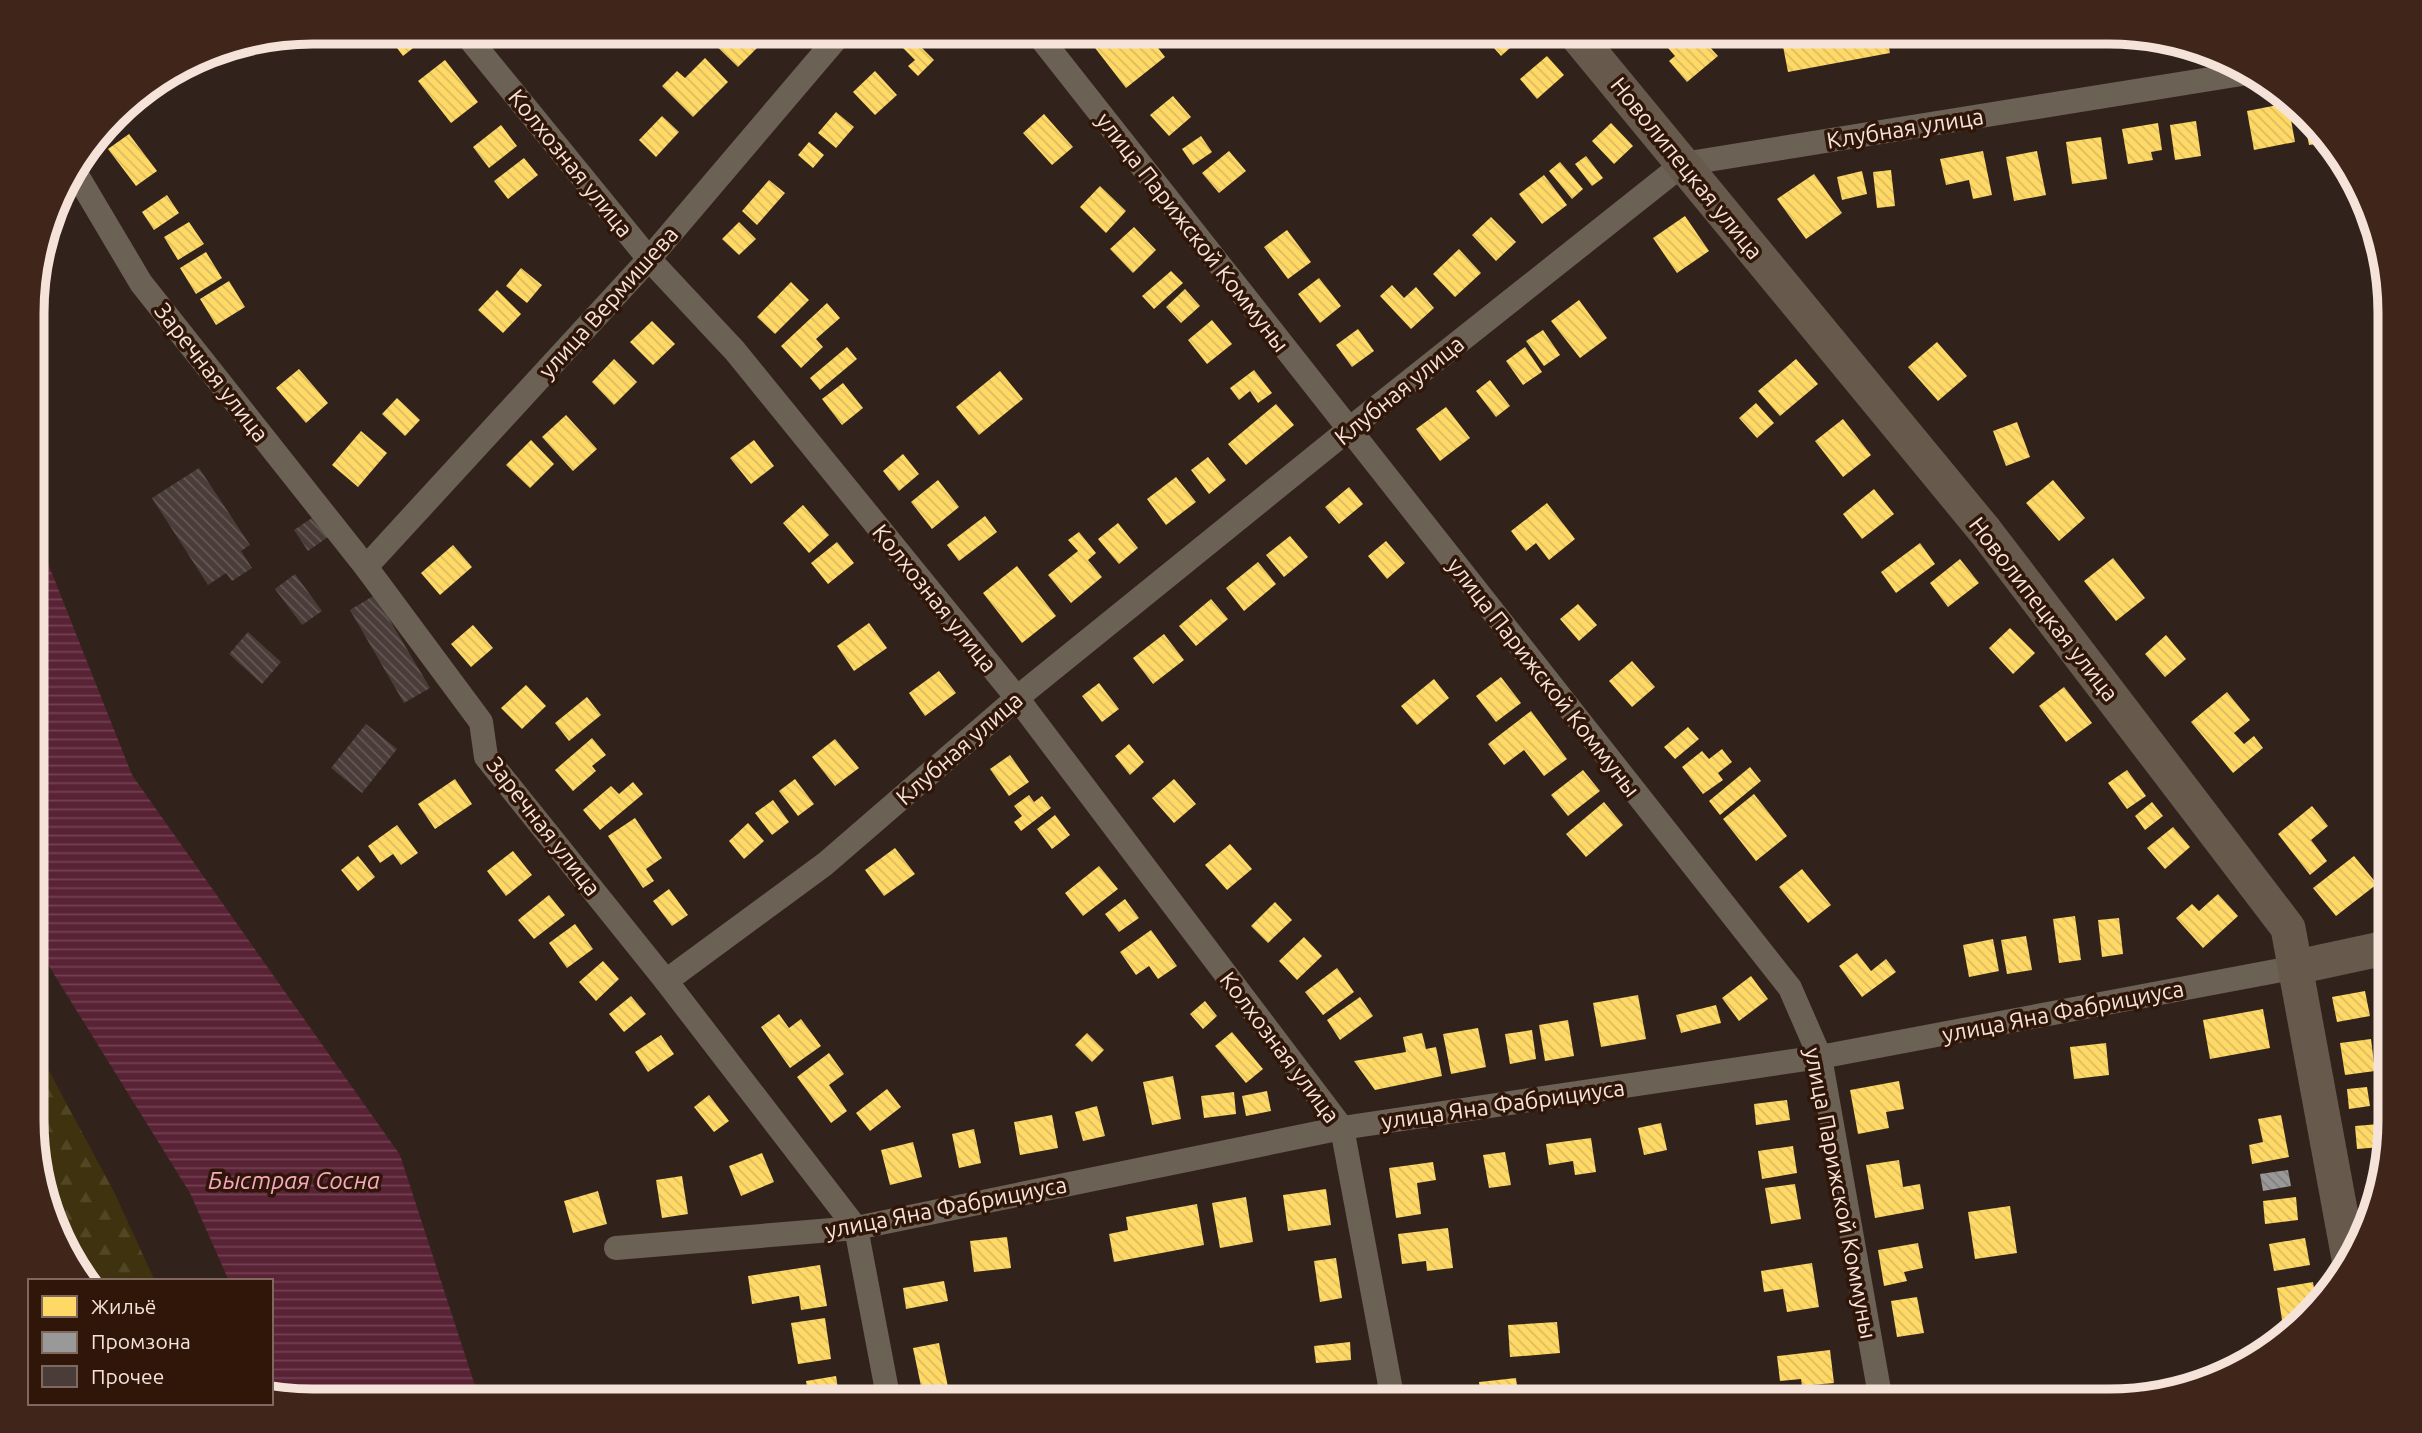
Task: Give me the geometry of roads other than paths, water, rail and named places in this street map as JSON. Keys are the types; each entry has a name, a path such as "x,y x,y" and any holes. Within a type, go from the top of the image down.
{"street":[{"name":"Колхозная улица","path":"474,44 649,259 735,351 1017,698 1342,1128 1391,1389"},
{"name":"улица Вермишева","path":"366,567 649,259 832,44"},
{"name":"улица Парижской Коммуны","path":"1045,44 1790,988 1820,1057 1879,1389"},
{"name":"Новолипецкая улица","path":"1584,44 2011,565 2288,928 2347,1246"},
{"name":"Клубная улица","path":"666,981 825,864 1017,698 1683,164 2234,75"},
{"name":"Заречная улица","path":"79,179 141,283 366,567 481,722 486,757 666,981 856,1228 886,1389"},
{"name":"улица Яна Фабрициуса","path":"616,1248 856,1228 1342,1128 1820,1057 2378,950"}],"water":[{"name":"Быстрая Сосна","path":"44,553 132,775 400,1155 476,1389 277,1387 273,1378 273,1279 228,1279 190,1193 44,958"}]}
